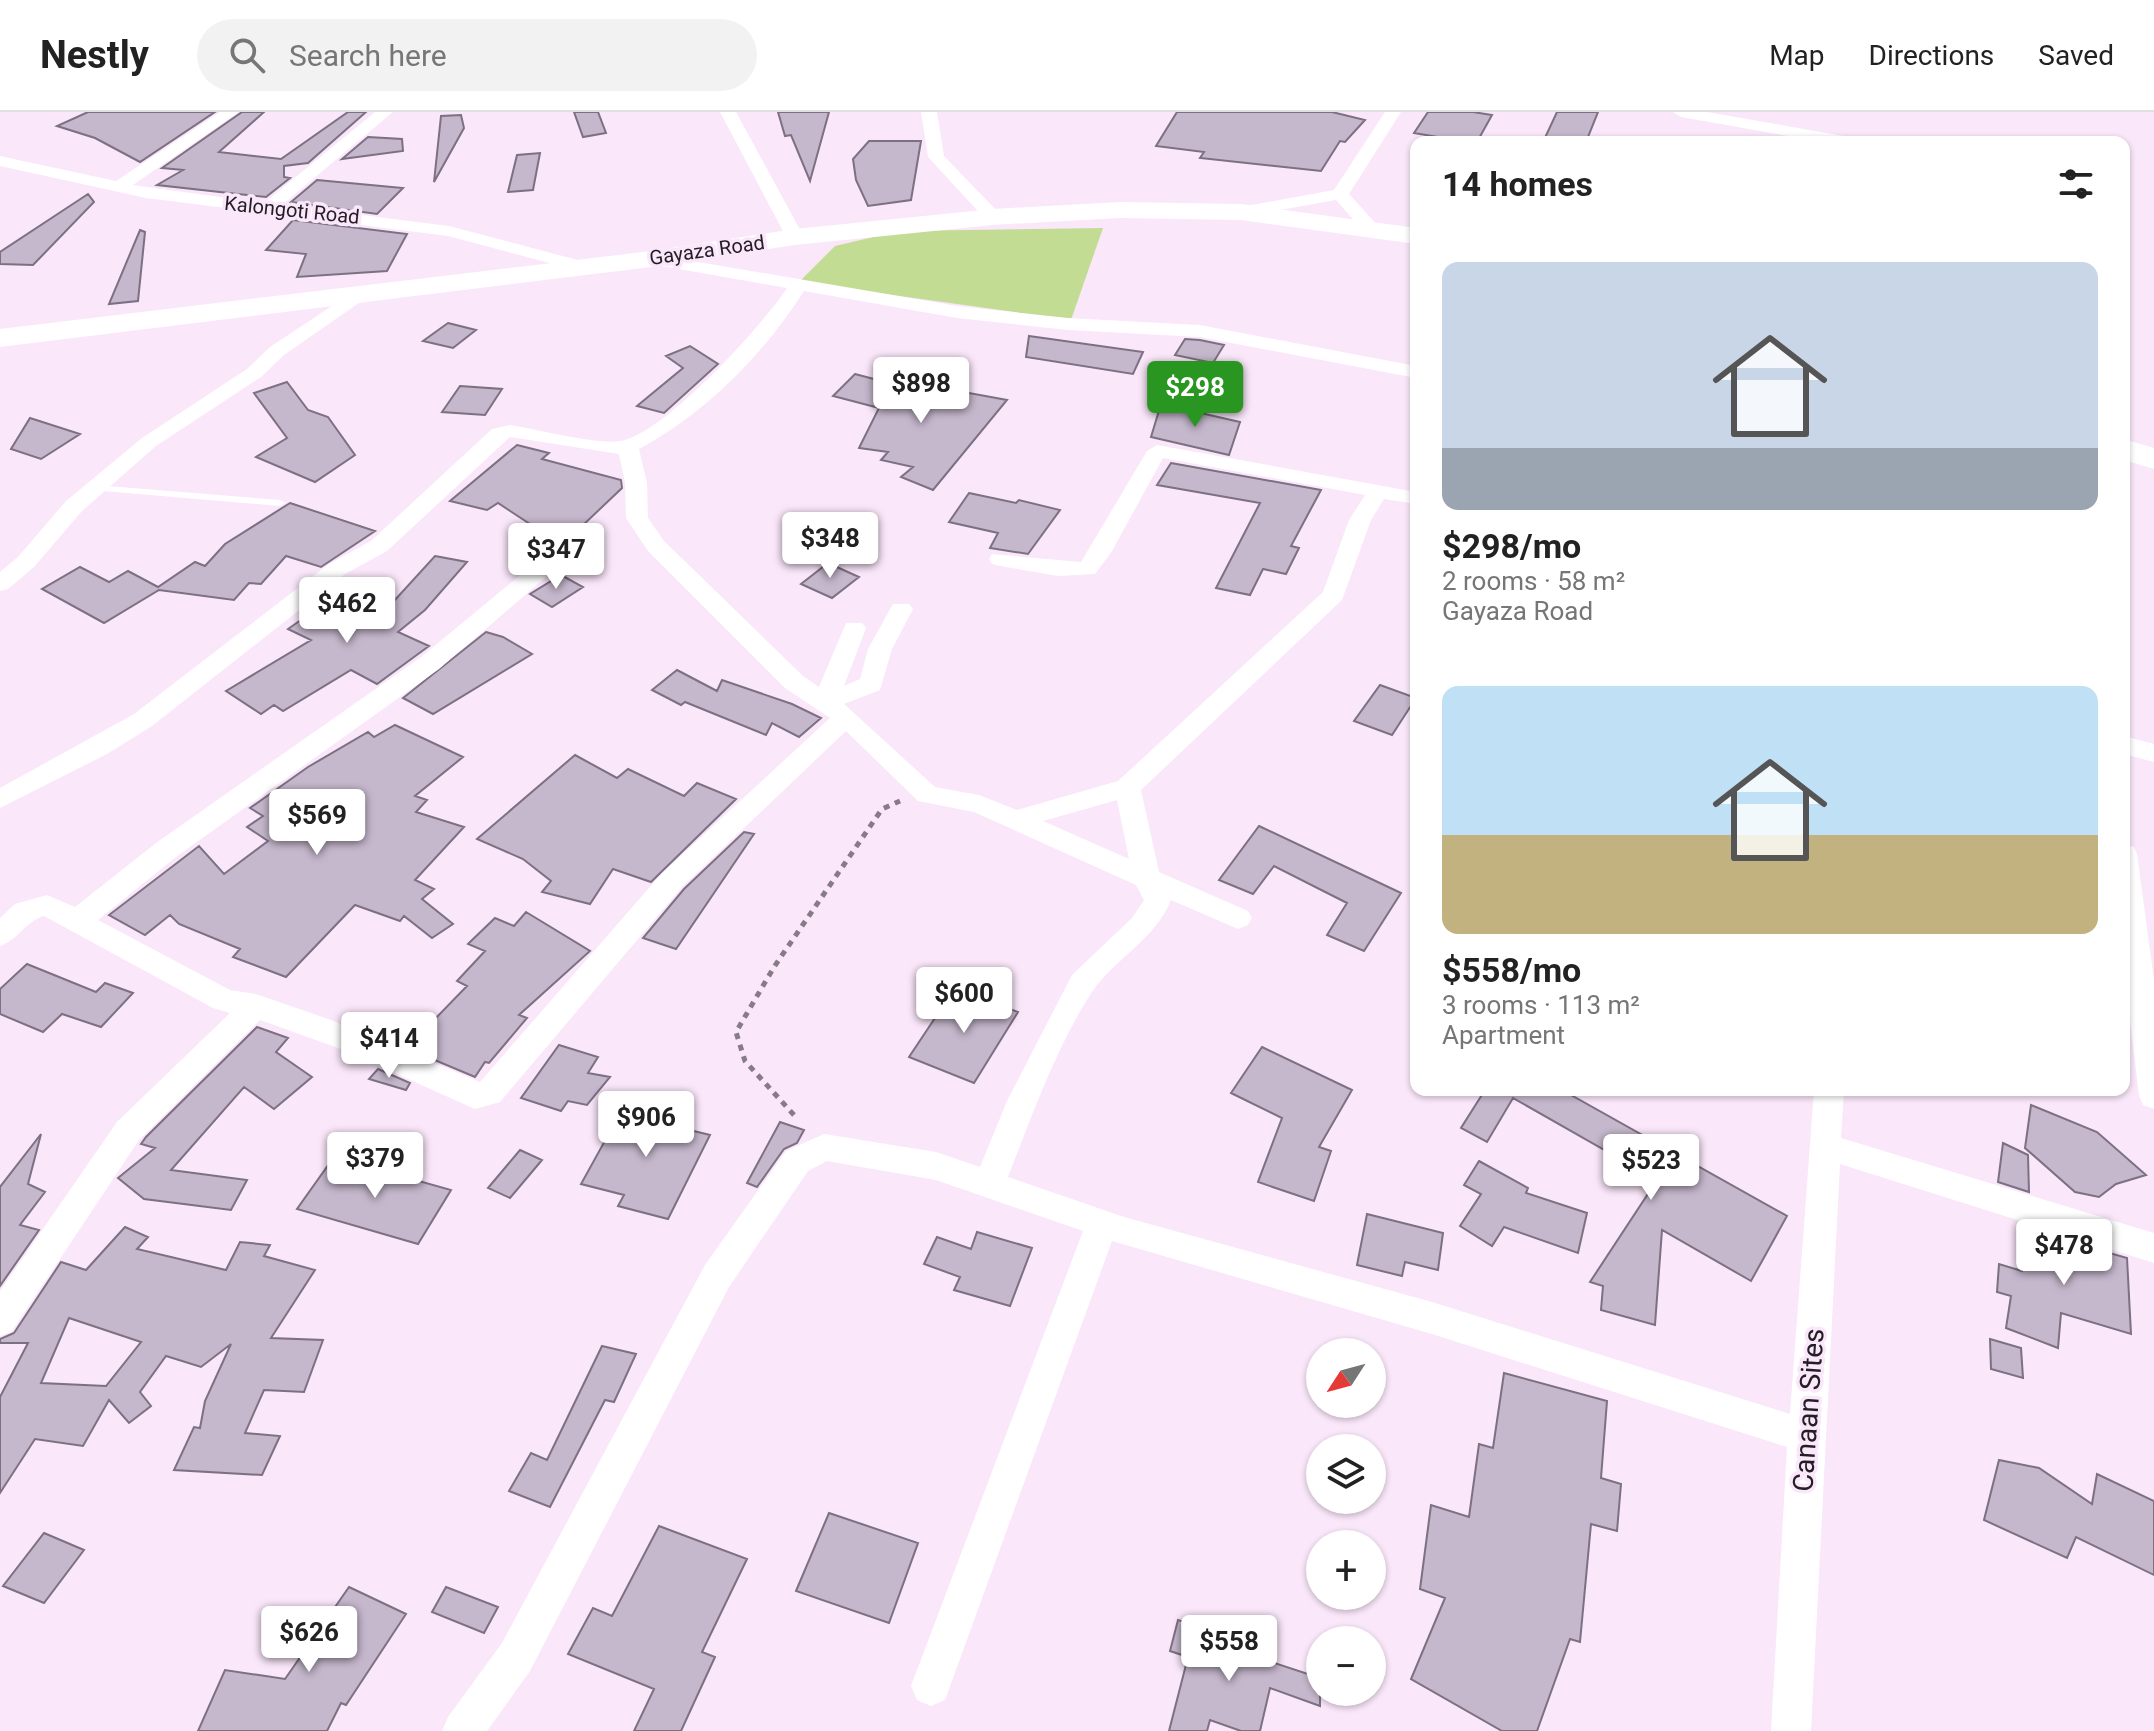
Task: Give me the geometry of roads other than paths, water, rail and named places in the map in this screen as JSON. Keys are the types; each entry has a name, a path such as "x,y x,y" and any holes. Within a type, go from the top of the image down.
{"main road":[{"name":"Gayaza Road","path":"0,338 651,259 795,237 993,217 1120,210 1241,212 1410,235"},
{"path":"2130,451 2154,459"}],"street":[{"path":"119,187 231,112"},
{"path":"268,208 385,112"},
{"path":"728,112 795,237"},
{"path":"929,112 936,157 993,217"},
{"path":"1241,212 1340,194 1393,112"},
{"path":"1681,112 1760,119 1826,136"},
{"name":"Kalongoti Road","path":"0,161 119,187 449,231 583,267"},
{"path":"1340,194 1372,230"},
{"path":"651,259 984,315 1200,331 1410,371"},
{"path":"0,799 98,748 143,720 337,569 379,546 499,433 510,431 628,447 673,417 721,376 763,335 798,286"},
{"path":"0,584 26,562 74,506 149,442 254,373 277,351 362,292"},
{"path":"628,447 636,483 637,518 656,546 794,682 836,710 929,797 979,804 1238,918"},
{"path":"1000,559 1058,569 1087,569 1101,551 1157,451 1410,497"},
{"path":"1014,820 1127,788 1334,595 1360,520 1378,491"},
{"path":"77,921 166,850 430,663 538,572"},
{"path":"0,935 25,911 47,905 223,1000 256,1006 307,1023 475,1096 489,1093 672,880 805,753 836,710 871,684 880,649 901,609"},
{"path":"836,710 854,628"},
{"path":"2130,747 2154,753"},
{"path":"989,1184 1022,1101 1082,983 1142,926 1158,901 1147,878 1127,788"},
{"path":"2130,902 2154,1096"},
{"path":"0,1320 128,1131 256,1006"},
{"name":"Canaan Sites","path":"1791,1731 1806,1436 1828,1147 1829,1096"},
{"path":"462,1731 516,1657 717,1276 797,1161 824,1147 936,1166 1102,1224 1432,1318 1806,1436"},
{"path":"1828,1147 2154,1248"},
{"path":"931,1686 1102,1224"}],"lane":[{"path":"95,488 280,503"}]}
